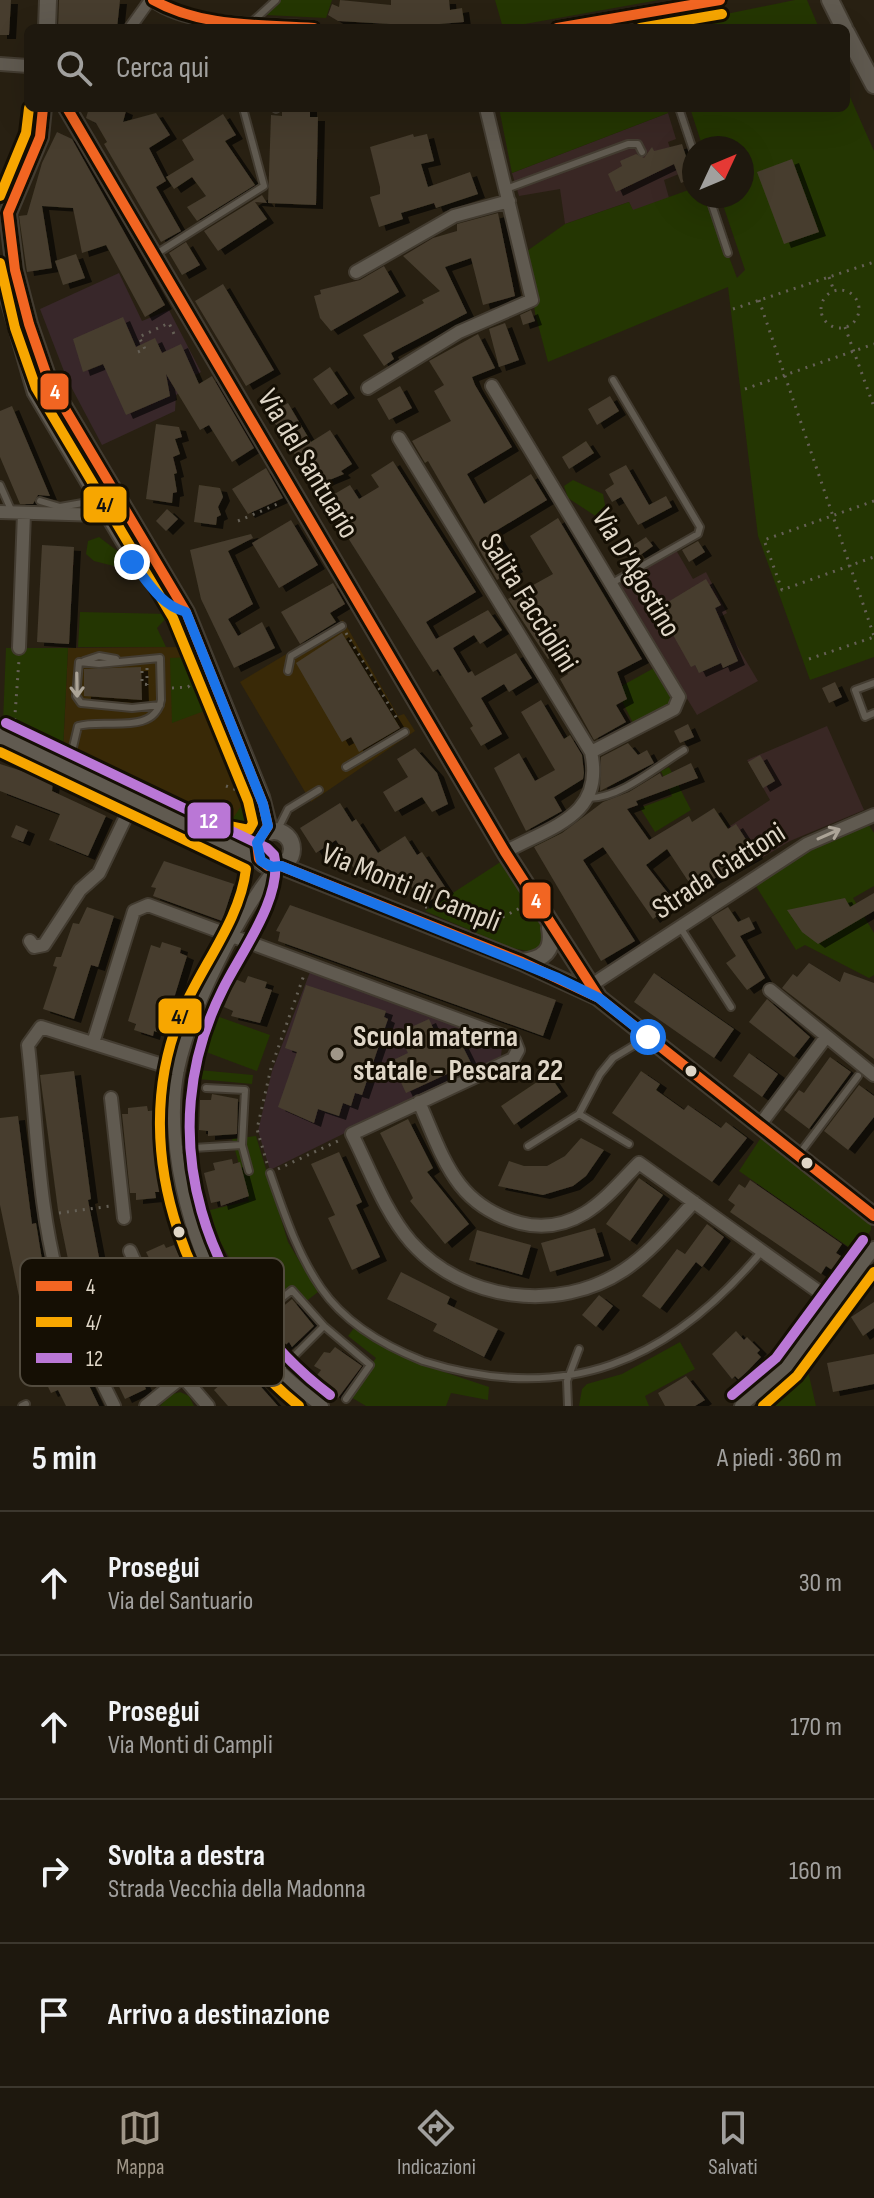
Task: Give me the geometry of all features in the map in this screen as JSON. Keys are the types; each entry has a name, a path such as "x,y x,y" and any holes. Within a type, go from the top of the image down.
{"street":[{"path":"47,24 48,0"},
{"path":"133,24 152,0 175,13 223,24 273,24"},
{"path":"583,24 720,0"},
{"path":"830,0 842,24"},
{"path":"850,39 874,85"},
{"path":"0,64 24,66"},
{"path":"43,112 41,130 4,213 6,255 49,382 186,612 210,692 263,804 268,851 256,895 202,1001 178,1070 177,1149 194,1227 206,1258"},
{"path":"368,388 459,332 530,304 532,294 487,112"},
{"path":"41,130 59,118 71,115"},
{"name":"Via del Santuario","path":"71,115 500,852 592,989 874,1216"},
{"path":"356,272 454,216 507,195"},
{"name":"Via D'Agostino","path":"492,386 679,697 674,709 591,752"},
{"name":"Salita Facciolini","path":"399,438 591,752"},
{"path":"19,648 12,512 102,515 125,509"},
{"name":"Via Monti di Campli","path":"7,739 221,839 268,851 522,962 592,989"},
{"path":"500,852 583,808 595,782 591,752"},
{"path":"30,941 34,947 44,945 80,890 99,873 134,800"},
{"name":"Strada Ciattoni","path":"592,989 807,844 874,815"},
{"path":"93,1043 134,911 148,905 514,1040 518,1050 513,1059 352,1134 394,1219 411,1241 452,1276 499,1294 520,1296 592,1285 621,1272 645,1254 694,1202"},
{"name":"Via Monti di Campli","path":"522,962 541,958 548,952 552,943 550,925"},
{"path":"770,990 874,1075"},
{"path":"55,1258 47,1215 28,1045 41,1027 178,1070"},
{"path":"759,1126 826,1037"},
{"path":"111,1098 123,1212"},
{"path":"419,1102 456,1182 476,1205 494,1214 528,1225 548,1227 570,1221 589,1211 639,1163 836,1304"},
{"path":"741,1406 786,1368 836,1304 874,1248"},
{"path":"130,1251 133,1258"},
{"path":"284,1373 322,1406"},
{"path":"104,1386 114,1406"},
{"path":"146,1406 172,1386"},
{"path":"191,1386 208,1406"}],"lane":[{"path":"252,22 276,0"},
{"path":"647,14 650,24"},
{"path":"152,256 264,186 244,112"},
{"path":"680,112 688,136"},
{"path":"507,195 628,144 638,144 642,152"},
{"path":"713,208 728,253"},
{"path":"0,286 31,394 102,515 155,592 169,605 186,612"},
{"path":"612,583 698,534 700,527 613,380"},
{"path":"0,485 12,512"},
{"path":"40,501 60,507 94,501"},
{"path":"288,671 291,656 342,626"},
{"path":"68,767 78,726 146,721 160,705 160,658 119,659 99,664 81,661 76,666 76,696 81,703 132,708 160,705"},
{"path":"874,683 855,690 865,717 874,713"},
{"path":"346,767 405,732"},
{"path":"589,798 600,798 618,790 684,750"},
{"path":"268,851 288,809 319,790"},
{"path":"680,927 731,1007"},
{"path":"528,1146 579,1114 600,1074 613,1058 648,1037"},
{"path":"798,1156 858,1076"},
{"path":"206,1088 245,1090 242,1145 249,1171"},
{"path":"579,1114 629,1144"},
{"path":"177,1149 242,1145"},
{"path":"270,1173 293,1239 321,1289 361,1328 404,1353 460,1376 513,1384 567,1381 605,1372 655,1351 715,1302 762,1251"},
{"path":"284,1296 292,1290 324,1326 370,1365 346,1399"},
{"path":"284,1366 324,1326"},
{"path":"568,1406 567,1381 579,1349"}],"path":[{"path":"733,309 874,262"},
{"path":"829,277 834,291"},
{"path":"834,291 851,294 858,304 858,316 845,327 832,326 823,317 822,305 834,291"},
{"path":"759,300 874,636 809,659"},
{"path":"138,352 145,349 139,337 169,323 174,334"},
{"path":"845,327 874,407"},
{"path":"745,389 874,344"},
{"path":"238,521 294,496"},
{"path":"874,501 764,540 782,590 874,557"},
{"path":"342,626 405,732"},
{"path":"7,739 19,648"},
{"path":"136,667 141,667 142,684 156,685"},
{"path":"172,688 188,687 203,672"},
{"path":"425,907 455,906 499,919 534,900"},
{"path":"308,964 271,1068 257,1129 270,1173 352,1134"},
{"path":"47,1215 123,1212"}],"shaded area":[{"path":"668,113 676,139 668,142 679,174 664,180 669,198 633,211 629,202 565,224 560,189 519,196 512,173"},
{"path":"119,273 142,321 169,310 201,372 183,382 185,389 176,395 175,411 102,445 67,379 40,309"},
{"path":"676,550 693,579 706,572 727,613 720,617 758,681 697,715 618,585"},
{"path":"343,620 398,716 404,714 415,731 311,802 240,682"},
{"path":"189,647 260,812 259,824 248,833 234,832 63,751 68,648"},
{"path":"827,726 864,810 790,841 730,877 707,841 770,800 747,760"},
{"path":"310,972 497,1039 502,1047 501,1056 270,1170 258,1131 272,1071"}],"green space":[{"path":"281,0 332,0 326,18 266,15"},
{"path":"495,0 659,0 525,24 502,24"},
{"path":"807,0 817,24 678,24"},
{"path":"850,97 874,151 874,657 810,680 758,536 728,287 548,362 535,313 527,251 565,224 629,202 633,210 682,192 682,208 711,208 737,278 745,270 724,208 754,208 754,136 699,136 691,112 850,112"},
{"path":"500,112 668,113 512,173"},
{"path":"573,480 603,494 607,516 597,517 568,498 564,486"},
{"path":"99,537 120,553 119,562 114,566 94,561 86,554 88,541"},
{"path":"80,612 170,614 157,628 166,647 78,647"},
{"path":"6,648 68,648 63,750 3,722"},
{"path":"194,657 260,812 259,824 248,833 234,832 138,788 140,784 229,824 246,799 207,710 172,723 170,658"},
{"path":"654,668 672,696 670,704 633,723 616,689"},
{"path":"669,767 691,810 655,832 640,808 672,796 661,771"},
{"path":"866,821 874,833 874,886 853,898 874,933 874,975 869,978 805,945 796,950 754,883 819,843"},
{"path":"502,861 547,936 538,953 512,948 425,911"},
{"path":"211,1014 270,1035 257,1071 198,1049"},
{"path":"199,1070 253,1075 252,1084 198,1079"},
{"path":"256,1136 288,1242 318,1292 304,1303 293,1288 284,1295 284,1258 229,1258 218,1238 210,1210 249,1201 232,1139"},
{"path":"762,1136 871,1220 871,1230 856,1252 739,1171"},
{"path":"354,1328 429,1367 489,1387 488,1400 451,1393 446,1406 366,1406 349,1396 376,1358 348,1336"},
{"path":"680,1342 695,1369 645,1396 649,1406 579,1406 582,1389 587,1384 622,1374"},
{"path":"808,1371 816,1406 774,1406"},
{"path":"180,1392 189,1396 194,1406 160,1406 170,1395"}],"building":[{"path":"0,0 11,0 9,35 0,35"},
{"path":"59,0 120,0 117,24 58,24"},
{"path":"340,0 391,5 391,0 449,0 450,10 462,8 464,22 390,24 338,21 328,15 332,4 339,7"},
{"path":"88,112 126,112 123,122 156,113 170,135 149,148 166,181 156,187 181,231 161,242 104,144 107,142 96,123 86,118"},
{"path":"282,112 310,112 310,117 318,117 316,205 268,203 271,115 282,116"},
{"path":"223,114 236,135 225,141 255,185 197,221 187,207 206,196 192,177 174,189 166,177 194,160 182,140"},
{"path":"57,132 72,139 165,305 145,317 106,245 82,253 73,208 42,206 52,268 27,272 19,216 27,215 42,163"},
{"path":"413,134 414,137 427,134 434,161 421,164 428,187 470,172 478,194 436,208 434,203 401,213 403,219 379,227 370,197 380,194 380,187 370,147"},
{"path":"682,144 682,183 674,164 616,192 608,174 622,166 620,161 636,154 644,158 652,147 654,151"},
{"path":"792,159 819,232 784,244 757,172"},
{"path":"262,195 267,203 255,202 267,219 218,251 204,231"},
{"path":"498,213 515,296 483,305 471,258 445,267 467,313 391,353 394,359 384,366 363,335 424,303 422,300 440,291 403,256 433,238 457,231 457,224"},
{"path":"186,242 200,265 182,275 169,253"},
{"path":"76,254 85,278 63,285 55,261"},
{"path":"384,266 399,292 331,331 320,318 314,296 321,294 320,290 360,280"},
{"path":"223,284 274,370 246,386 195,301"},
{"path":"531,310 535,321 523,325 520,315"},
{"path":"123,317 136,347 155,338 162,353 181,344 199,384 212,376 254,448 232,462 209,425 200,430 166,374 170,396 126,415 103,364 83,372 73,339"},
{"path":"505,323 519,360 499,367 489,329"},
{"path":"478,334 495,368 472,377 512,447 467,474 484,504 531,474 547,500 494,532 516,568 497,580 428,461 425,463 412,441 451,421 434,391 444,385 429,361"},
{"path":"330,367 348,394 331,405 313,379"},
{"path":"400,386 412,408 389,420 377,399"},
{"path":"610,396 619,411 597,425 588,409"},
{"path":"288,403 311,442 330,430 352,464 341,471 344,474 315,486 269,414"},
{"path":"12,406 50,496 38,495 33,504 20,504 0,457 0,411"},
{"path":"156,424 179,427 182,437 175,439 180,454 173,457 177,492 173,493 172,503 146,499"},
{"path":"586,441 594,453 569,469 562,457"},
{"path":"393,461 476,592 426,622 436,639 488,610 502,630 480,644 474,635 453,648 468,673 472,671 475,676 516,653 532,678 509,692 504,684 481,698 502,734 481,746 470,728 473,726 438,669 433,672 324,500 350,485 359,499 379,487 371,475"},
{"path":"626,465 649,505 666,496 672,507 638,525 621,497 612,502 605,490 614,484 609,474"},
{"path":"266,468 283,498 248,514 232,489"},
{"path":"199,485 220,488 223,497 218,507 221,515 217,517 216,525 194,522"},
{"path":"167,509 178,519 166,531 156,521"},
{"path":"558,518 642,659 617,672 627,699 616,705 626,722 594,740 560,679 568,674 557,654 548,659 508,599 553,574 530,536"},
{"path":"291,520 318,565 279,588 252,543"},
{"path":"251,534 253,538 228,551 253,604 228,619 238,636 262,622 275,648 234,668 201,599 190,550"},
{"path":"646,537 653,546 639,556 632,546"},
{"path":"698,541 705,552 689,562 682,550"},
{"path":"42,545 74,547 69,644 37,642"},
{"path":"706,579 721,605 715,608 738,661 723,668 721,663 699,673 695,665 691,667 658,608"},
{"path":"333,583 345,604 330,613 336,622 300,644 281,612"},
{"path":"342,633 400,728 359,752 351,737 342,742 296,663"},
{"path":"141,667 142,700 84,696 84,669"},
{"path":"835,682 842,697 829,703 822,688"},
{"path":"541,700 564,739 570,735 582,755 584,773 583,779 554,797 562,811 526,831 494,768 519,753 535,781 555,770 521,712"},
{"path":"688,724 694,737 680,743 674,731"},
{"path":"628,743 638,755 647,750 654,763 600,791 601,757"},
{"path":"415,748 437,773 448,804 432,812 422,797 395,812 383,792 408,777 397,759"},
{"path":"760,755 775,781 763,788 748,762"},
{"path":"691,763 698,778 636,801 638,805 627,809 649,840 689,816 692,822 714,808 728,829 736,824 756,855 694,890 667,849 646,865 675,902 653,919 603,847 583,860 635,941 601,961 534,847 562,833 603,802 629,792 660,773 662,777"},
{"path":"0,764 53,781 52,791 106,816 88,856 49,840 60,814 0,791"},
{"path":"340,803 352,822 356,819 378,853 405,836 417,855 422,852 447,890 423,905 403,873 381,887 367,865 356,872 336,840 316,853 300,828"},
{"path":"16,825 28,830 23,842 11,837"},
{"path":"164,861 234,884 222,921 153,896 156,888 151,887"},
{"path":"874,893 874,911 818,944 802,932 787,910 845,898 850,907"},
{"path":"290,905 556,1000 543,1036 278,941 280,932 276,931"},
{"path":"87,907 114,916 98,967 91,965 74,1019 43,1009 57,967 53,966 56,957 61,957 73,923 79,924"},
{"path":"728,907 738,922 749,917 755,929 740,936 765,978 747,990 726,963 736,956 711,917"},
{"path":"162,942 181,948 180,953 187,956 163,1034 154,1031 153,1036 134,1030 136,1024 128,1021 151,945 160,948"},
{"path":"809,963 840,982 844,972 874,983 874,1059 782,988 793,974 797,977"},
{"path":"654,973 734,1029 714,1058 634,1002"},
{"path":"248,976 267,982 265,988 272,990 260,1023 231,1016 233,1011 224,1007 235,979 245,983"},
{"name":"Scuola materna statale - Pescara 22","path":"306,985 386,1011 384,1017 388,1019 362,1095 355,1093 351,1106 343,1103 339,1116 318,1109 314,1123 278,1107 297,1052 285,1048"},
{"path":"767,999 810,1037 794,1057 749,1022"},
{"path":"429,1019 438,1039 455,1031 471,1063 406,1093 391,1061 408,1053 398,1033"},
{"path":"749,1053 778,1074 762,1097 733,1076"},
{"path":"830,1057 851,1072 809,1129 784,1110 799,1090 804,1093"},
{"path":"74,1071 91,1199 88,1200 99,1258 68,1258 58,1210 40,1075"},
{"path":"641,1071 660,1084 656,1090 684,1110 688,1105 721,1128 726,1122 747,1138 712,1182 612,1113"},
{"path":"549,1074 561,1092 514,1125 501,1106"},
{"path":"859,1085 874,1096 874,1117 848,1150 824,1131"},
{"path":"212,1094 238,1099 237,1134 208,1136 208,1131 199,1130 200,1100 211,1100"},
{"path":"147,1106 148,1111 156,1110 164,1192 155,1192 156,1198 136,1200 136,1193 130,1193 122,1114 128,1114 128,1108"},
{"path":"18,1116 32,1224 36,1223 42,1258 20,1258 20,1301 0,1205 0,1118"},
{"path":"408,1119 433,1168 427,1172 469,1224 445,1244 410,1201 413,1198 380,1133"},
{"path":"581,1138 604,1150 586,1176 573,1186 543,1195 498,1186 509,1161 524,1166 547,1166 565,1156"},
{"path":"339,1152 362,1202 356,1205 380,1257 352,1270 328,1218 335,1215 311,1164"},
{"path":"232,1159 233,1164 240,1162 249,1196 221,1206 220,1201 211,1203 204,1173 215,1170 213,1163"},
{"path":"639,1178 663,1195 630,1241 606,1224"},
{"path":"750,1180 842,1244 836,1253 841,1256 832,1270 826,1266 821,1274 730,1212 735,1205 728,1200 739,1184 745,1188"},
{"path":"707,1224 724,1237 702,1267 696,1262 660,1309 642,1296 677,1249 685,1254"},
{"path":"595,1228 604,1256 550,1272 541,1243"},
{"path":"477,1230 531,1245 522,1275 469,1260"},
{"path":"164,1244 166,1248 174,1245 180,1258 149,1258 146,1252"},
{"path":"401,1272 450,1297 447,1304 498,1329 484,1357 433,1331 437,1324 387,1299"},
{"path":"599,1295 613,1306 596,1327 582,1315"},
{"path":"292,1299 314,1326 292,1347 289,1342 284,1346 284,1306"},
{"path":"874,1302 874,1328 863,1336 851,1317"},
{"path":"736,1331 760,1350 757,1353 761,1357 739,1380 735,1376 732,1379 712,1354"},
{"path":"335,1347 362,1366 338,1398 314,1379 321,1370 314,1366 324,1352 330,1353"},
{"path":"874,1354 874,1384 833,1392 827,1363"},
{"path":"686,1376 705,1400 695,1406 665,1406 658,1393"},
{"path":"48,1386 89,1386 99,1406 66,1406 58,1390 51,1393"},
{"path":"119,1386 145,1386 146,1389 125,1399"},
{"path":"219,1386 260,1386 278,1406 228,1406 214,1390"}],"transit line":[{"name":"4","path":"153,0 191,16 244,24"},
{"name":"4","path":"580,24 720,0"},
{"name":"4/","path":"663,24 722,14"},
{"name":"4/","path":"0,196 26,133 29,112"},
{"name":"4","path":"43,112 40,137 8,213 15,270 29,324 49,382 186,612 263,804 268,826 257,843 259,859 268,866 281,866 522,962 599,998"},
{"name":"4","path":"69,112 505,852 599,998 874,1216"},
{"name":"4/","path":"0,263 15,328 36,388 173,618 248,801 253,823 249,830 224,825"},
{"name":"12","path":"6,723 267,848 274,855 273,888 267,906 223,989 201,1044 191,1101 191,1157 202,1211 219,1258"},
{"name":"4/","path":"0,752 246,869 236,908 179,1019 164,1071 160,1124 165,1178 178,1230 190,1258"},
{"name":"12","path":"732,1395 776,1358 863,1240"},
{"name":"4/","path":"763,1406 797,1376 874,1272"},
{"name":"12","path":"284,1354 330,1395"},
{"name":"4/","path":"278,1386 299,1406"}],"place":[{"name":"Scuola materna statale - Pescara 22","path":"337,1054"}],"route":[{"path":"132,562 169,605 186,612 263,804 268,826 257,843 256,853 261,861 272,867 281,866 558,978 599,998 648,1037"}]}
